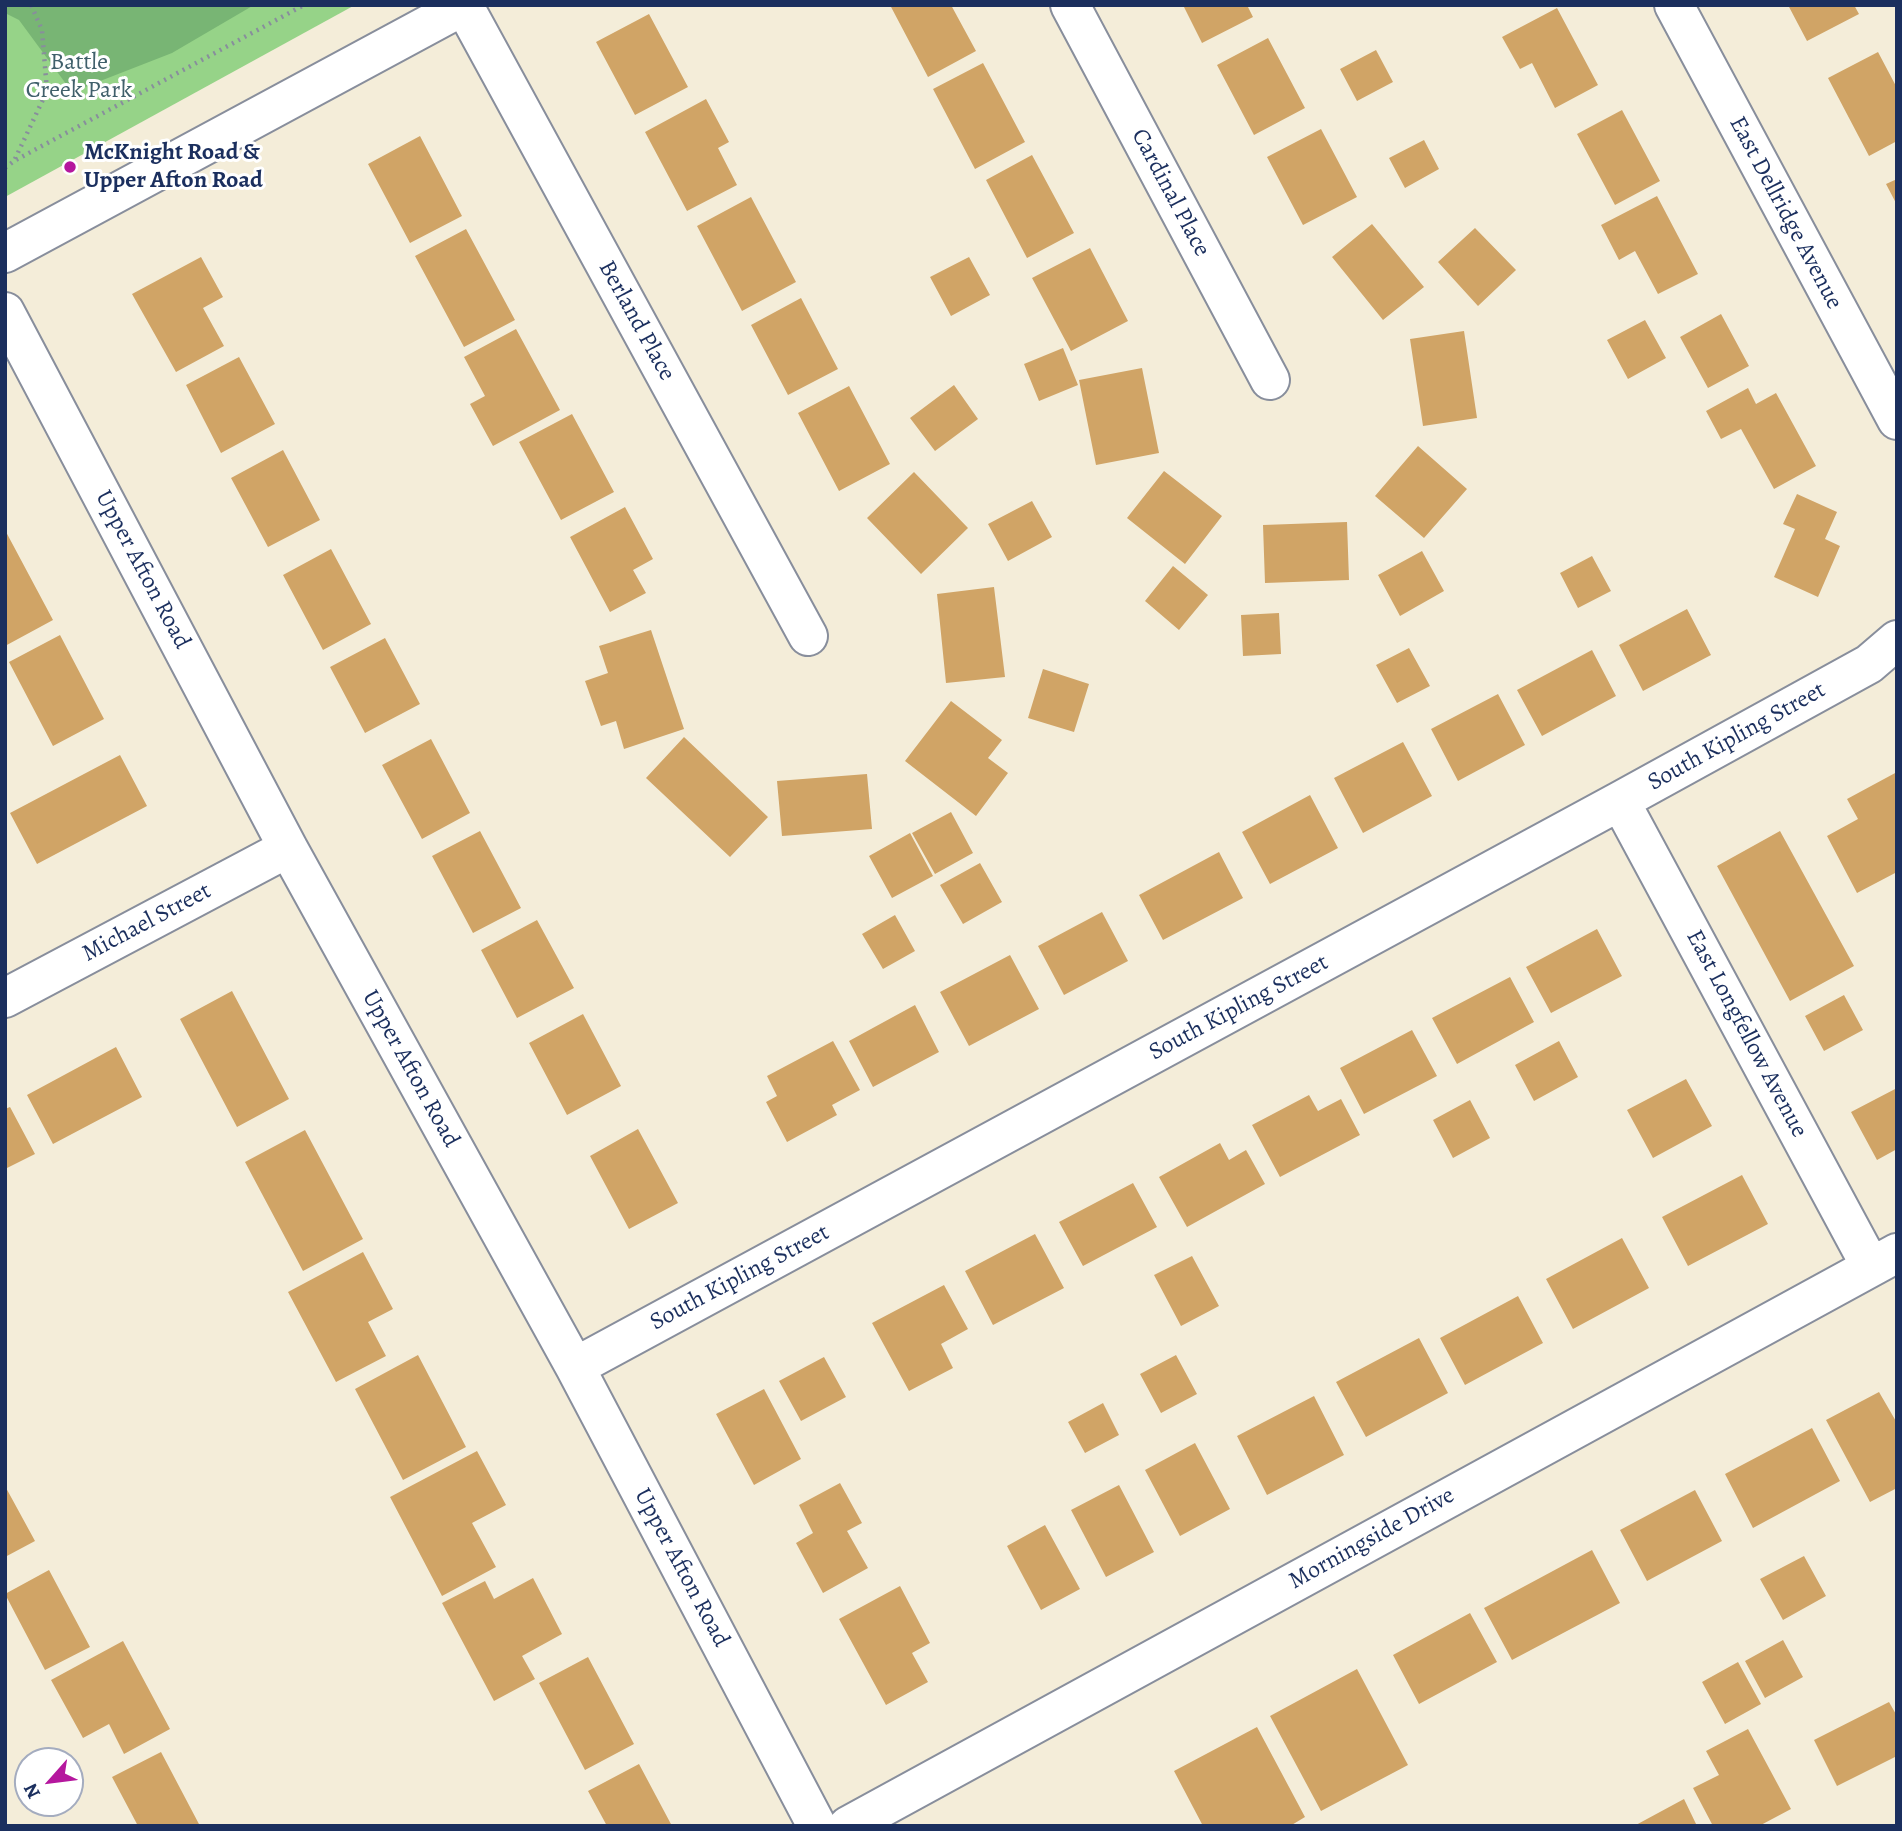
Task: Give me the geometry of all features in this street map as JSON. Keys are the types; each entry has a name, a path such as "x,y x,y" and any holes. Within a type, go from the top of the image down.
{"street":[{"name":"Cardinal Place","path":"1070,5 1270,380"},
{"name":"East Dellridge Avenue","path":"1674,5 1897,421"},
{"path":"5,253 465,6"},
{"name":"Berland Place","path":"465,6 808,636"},
{"name":"Upper Afton Road","path":"5,312 288,848 575,1367 817,1826"},
{"name":"South Kipling Street","path":"575,1367 1620,801 1869,664 1897,640"},
{"name":"East Longfellow Avenue","path":"1620,801 1884,1260"},
{"name":"Michael Street","path":"5,998 288,848"},
{"name":"Morningside Drive","path":"848,1826 1884,1260"}],"path":[{"path":"14,161 47,91 42,30 31,5"},
{"path":"5,168 304,5"}],"green space":[{"name":"Battle Creek Park","path":"5,5 355,5 5,197"},
{"path":"5,5 254,5 172,53 72,92 19,20 5,13"}],"building":[{"path":"890,5 951,5 976,51 928,77"},
{"path":"1183,5 1247,5 1253,17 1202,43"},
{"path":"1788,5 1854,5 1859,14 1807,41"},
{"path":"1557,8 1598,85 1555,108 1532,63 1520,69 1502,37"},
{"path":"649,14 688,87 635,115 596,42"},
{"path":"1268,38 1305,108 1254,135 1217,65"},
{"path":"1376,50 1393,82 1357,101 1340,69"},
{"path":"1878,52 1897,88 1897,141 1869,156 1828,78"},
{"path":"983,63 1025,142 975,169 933,89"},
{"path":"706,99 729,142 718,148 737,185 687,211 645,132"},
{"path":"1622,110 1660,181 1615,205 1577,134"},
{"path":"1321,129 1357,197 1303,225 1267,157"},
{"path":"420,136 462,216 410,243 368,164"},
{"path":"1424,140 1439,169 1405,188 1389,158"},
{"path":"1032,155 1074,233 1027,258 986,180"},
{"path":"1897,179 1897,205 1886,184"},
{"path":"1657,196 1698,274 1658,294 1635,251 1619,260 1601,225"},
{"path":"751,197 796,282 742,311 697,226"},
{"path":"1372,224 1424,287 1383,320 1332,257"},
{"path":"1475,228 1516,270 1478,306 1438,262"},
{"path":"466,229 515,320 464,347 415,256"},
{"path":"1090,248 1128,321 1071,351 1032,278"},
{"path":"201,257 223,297 203,308 224,346 176,372 132,294"},
{"path":"969,257 990,295 951,316 930,277"},
{"path":"801,298 838,369 788,395 751,325"},
{"path":"1721,314 1749,366 1708,388 1680,337"},
{"path":"1645,320 1666,358 1628,379 1607,340"},
{"path":"516,329 560,410 493,446 470,404 485,396 464,357"},
{"path":"1464,331 1477,418 1423,426 1410,339"},
{"path":"1063,348 1078,385 1039,401 1024,364"},
{"path":"239,357 275,424 221,453 186,385"},
{"path":"1142,368 1159,453 1096,465 1079,380"},
{"path":"954,385 978,419 935,451 910,418"},
{"path":"849,386 890,464 839,491 798,413"},
{"path":"1748,388 1756,404 1776,393 1816,466 1774,489 1741,429 1721,439 1706,411"},
{"path":"572,414 614,492 561,520 519,442"},
{"path":"1418,446 1467,489 1424,538 1375,496"},
{"path":"283,450 320,520 268,547 231,478"},
{"path":"1164,471 1222,516 1185,564 1127,518"},
{"path":"914,472 968,528 921,574 867,518"},
{"path":"1797,494 1837,512 1825,539 1840,546 1818,597 1774,577 1795,529 1783,524"},
{"path":"1032,501 1052,537 1008,561 988,524"},
{"path":"625,507 653,559 633,570 646,593 610,612 570,537"},
{"path":"1347,522 1349,580 1265,583 1263,525"},
{"path":"5,530 53,620 5,646"},
{"path":"331,549 371,624 323,650 283,575"},
{"path":"1422,551 1444,591 1400,616 1378,575"},
{"path":"1592,556 1611,591 1578,608 1560,573"},
{"path":"1173,566 1208,595 1179,630 1145,601"},
{"path":"994,587 1005,677 946,683 937,594"},
{"path":"1687,609 1711,655 1643,691 1619,645"},
{"path":"1279,613 1281,654 1243,656 1241,615"},
{"path":"651,630 684,729 624,749 616,721 601,726 585,681 608,673 599,646"},
{"path":"60,635 104,719 53,746 9,662"},
{"path":"385,638 420,704 365,733 330,667"},
{"path":"1409,648 1430,686 1397,703 1376,665"},
{"path":"1592,650 1616,696 1542,736 1517,690"},
{"path":"1043,669 1089,684 1074,732 1028,718"},
{"path":"1498,694 1525,745 1458,781 1431,729"},
{"path":"951,701 1002,740 988,758 1008,773 976,816 905,761"},
{"path":"684,737 768,817 730,857 646,778"},
{"path":"431,739 470,813 422,839 382,765"},
{"path":"1403,742 1432,796 1363,833 1334,778"},
{"path":"120,755 147,806 37,864 10,813"},
{"path":"1897,772 1897,872 1857,893 1827,836 1858,819 1847,799"},
{"path":"867,774 872,829 782,836 777,781"},
{"path":"1310,795 1338,848 1270,884 1242,832"},
{"path":"951,812 973,853 935,874 912,833"},
{"path":"480,831 521,908 473,933 432,856"},
{"path":"1780,831 1854,966 1790,1001 1717,866"},
{"path":"910,833 933,876 892,898 869,856"},
{"path":"1219,852 1243,898 1163,940 1139,895"},
{"path":"980,863 1002,902 963,924 940,885"},
{"path":"1102,912 1128,961 1064,995 1038,946"},
{"path":"895,915 915,951 883,969 862,934"},
{"path":"537,920 574,988 517,1018 481,950"},
{"path":"1597,929 1622,976 1551,1013 1526,967"},
{"path":"1010,955 1039,1009 969,1046 940,992"},
{"path":"1510,977 1534,1022 1457,1064 1432,1018"},
{"path":"232,991 289,1099 237,1127 180,1019"},
{"path":"1844,995 1863,1030 1824,1051 1805,1016"},
{"path":"915,1005 939,1052 873,1087 849,1041"},
{"path":"583,1014 621,1086 567,1115 529,1043"},
{"path":"1412,1030 1437,1076 1364,1114 1340,1068"},
{"path":"833,1041 860,1090 832,1105 837,1115 787,1142 766,1102 777,1096 767,1076"},
{"path":"1559,1041 1578,1077 1534,1101 1515,1065"},
{"path":"116,1047 142,1097 53,1144 27,1095"},
{"path":"1686,1079 1712,1126 1653,1158 1627,1110"},
{"path":"1897,1088 1897,1149 1877,1160 1851,1112"},
{"path":"1309,1095 1318,1111 1341,1099 1360,1135 1280,1177 1252,1125"},
{"path":"1470,1100 1490,1138 1453,1158 1433,1120"},
{"path":"10,1107 35,1154 5,1169 5,1109"},
{"path":"638,1129 678,1203 629,1229 590,1156"},
{"path":"305,1130 363,1239 303,1271 245,1162"},
{"path":"1220,1143 1229,1160 1246,1150 1265,1184 1187,1227 1159,1177"},
{"path":"1742,1175 1768,1224 1688,1266 1662,1217"},
{"path":"1133,1183 1157,1227 1083,1266 1059,1222"},
{"path":"1035,1234 1064,1288 993,1325 965,1271"},
{"path":"1622,1238 1649,1288 1573,1329 1546,1279"},
{"path":"363,1252 393,1309 368,1322 386,1356 336,1382 288,1292"},
{"path":"1192,1256 1219,1306 1181,1326 1154,1275"},
{"path":"944,1285 968,1329 941,1344 953,1368 909,1391 872,1323"},
{"path":"1518,1296 1543,1343 1465,1385 1440,1338"},
{"path":"1419,1338 1448,1393 1366,1437 1336,1382"},
{"path":"418,1355 466,1447 403,1480 355,1389"},
{"path":"1176,1355 1197,1394 1161,1413 1140,1374"},
{"path":"824,1357 846,1397 801,1421 779,1381"},
{"path":"764,1389 801,1459 754,1485 716,1414"},
{"path":"1879,1392 1897,1423 1897,1488 1870,1502 1826,1420"},
{"path":"1314,1396 1344,1455 1267,1495 1237,1436"},
{"path":"1103,1403 1119,1435 1085,1453 1068,1422"},
{"path":"1812,1428 1840,1481 1753,1528 1725,1474"},
{"path":"1195,1443 1230,1509 1180,1536 1145,1470"},
{"path":"477,1451 506,1505 472,1523 496,1567 442,1596 390,1497"},
{"path":"840,1483 862,1523 847,1531 868,1568 823,1593 796,1543 813,1533 799,1505"},
{"path":"1119,1485 1154,1552 1106,1577 1071,1510"},
{"path":"5,1486 35,1541 5,1557"},
{"path":"1695,1490 1722,1541 1647,1581 1620,1530"},
{"path":"1045,1525 1080,1589 1041,1610 1007,1546"},
{"path":"1592,1550 1620,1603 1512,1660 1484,1608"},
{"path":"1804,1556 1826,1596 1783,1620 1760,1579"},
{"path":"49,1570 90,1647 45,1670 5,1594"},
{"path":"533,1578 562,1634 522,1656 535,1679 494,1701 442,1603 485,1581 494,1599"},
{"path":"900,1586 930,1643 912,1653 928,1682 886,1705 839,1619"},
{"path":"1470,1613 1497,1662 1419,1704 1393,1655"},
{"path":"1783,1640 1803,1677 1765,1698 1745,1661"},
{"path":"123,1641 170,1729 124,1754 109,1724 83,1738 51,1680"},
{"path":"588,1657 634,1744 585,1770 539,1683"},
{"path":"1738,1662 1761,1704 1725,1724 1702,1682"},
{"path":"1357,1669 1408,1765 1321,1811 1270,1716"},
{"path":"1889,1702 1897,1716 1897,1756 1837,1786 1814,1740"},
{"path":"1257,1727 1305,1817 1290,1826 1203,1826 1174,1771"},
{"path":"1748,1729 1791,1809 1759,1826 1713,1826 1693,1788 1719,1775 1706,1751"},
{"path":"161,1752 200,1826 138,1826 112,1777"},
{"path":"639,1764 672,1826 607,1826 588,1791"},
{"path":"1684,1799 1697,1826 1634,1826"}],"place":[{"name":"McKnight Road & Upper Afton Road","path":"70,167"}]}
